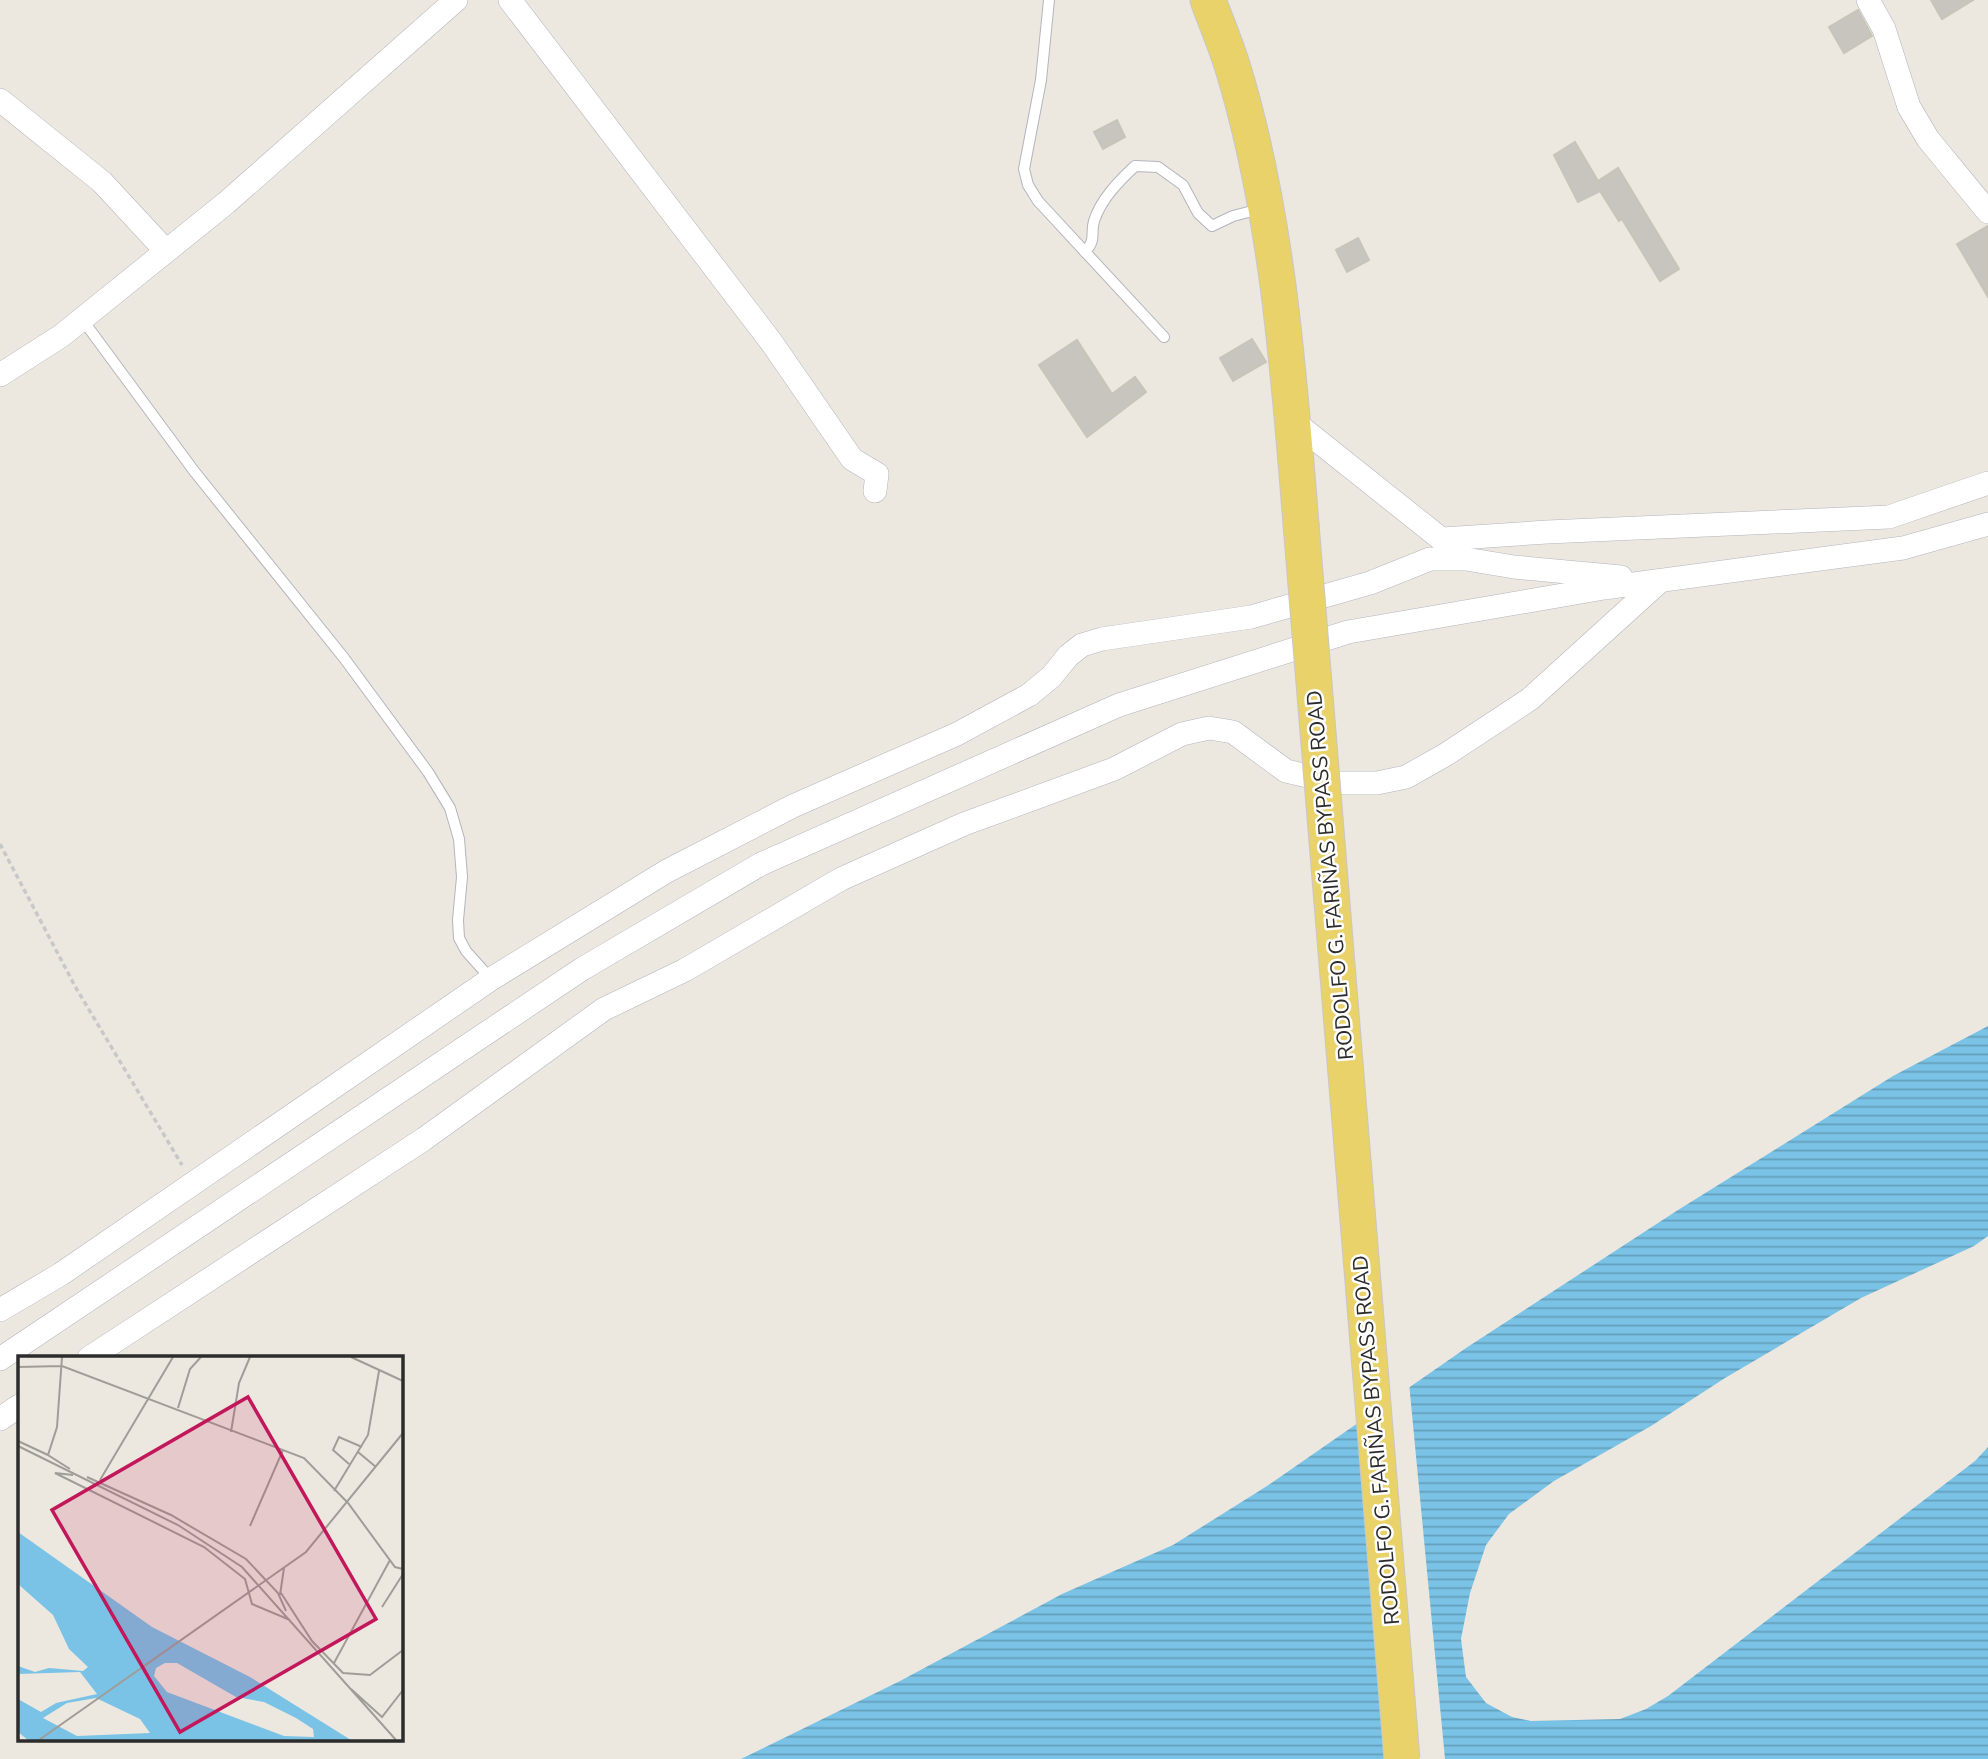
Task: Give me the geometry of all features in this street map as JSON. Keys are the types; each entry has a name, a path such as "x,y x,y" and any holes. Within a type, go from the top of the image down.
{"main road":[{"name":"RODOLFO G. FARIÑAS BYPASS ROAD","path":"1208,0 1232,65 1255,157 1286,343 1402,1759"}],"street":[{"path":"0,375 61,336 226,203 456,0"},
{"path":"510,0 772,343 852,459 877,474 875,491"},
{"path":"1868,0 1884,29 1909,107 1928,139 1988,212"},
{"path":"0,100 102,182 166,251"},
{"path":"1293,421 1466,559"},
{"path":"1443,539 1889,517 1988,483"},
{"path":"0,1359 582,969 761,864 1119,705 1348,632 1660,581 1903,548 1988,524"},
{"path":"0,1310 61,1274 491,979 667,871 793,806 957,734 1029,695 1051,677 1068,656 1083,645 1102,639 1251,617 1370,583 1430,559 1466,559 1514,568 1660,581"},
{"path":"92,1356 424,1139 604,1009 685,970 841,879 964,824 1114,769 1182,734 1209,727 1233,732 1286,771 1338,783 1377,783 1406,777 1530,699 1660,581"},
{"path":"0,1419 18,1407"}],"lane":[{"path":"1049,0 1041,80 1024,169 1028,185 1038,201 1164,337"},
{"path":"1086,252 1094,239 1093,223 1102,204 1113,188 1135,166 1158,167 1183,185 1198,213 1212,226 1233,216 1265,208"},
{"path":"82,319 194,471 344,658 428,772 450,808 458,839 462,877 459,939 491,979"}],"path":[{"path":"0,844 76,988 192,1183"}],"water":[{"path":"1988,1026 1988,1236 1974,1246 1861,1298 1725,1378 1651,1426 1554,1481 1509,1514 1486,1545 1470,1593 1461,1639 1466,1677 1486,1703 1512,1717 1531,1721 1620,1719 1646,1709 1668,1696 1975,1461 1988,1447 1988,1759 741,1759 900,1681 1062,1594 1173,1545 1267,1486 1466,1348 1678,1210 1893,1076"}],"pier":[{"path":"1409,1383 1445,1759 1394,1759 1364,1414"}],"building":[{"path":"1931,0 1973,0 1942,19"},
{"path":"1858,10 1872,36 1844,53 1829,27"},
{"path":"1117,120 1125,137 1103,149 1094,132"},
{"path":"1575,142 1598,181 1618,168 1679,269 1660,281 1622,219 1619,221 1600,191 1578,202 1554,155"},
{"path":"1988,226 1988,297 1957,244"},
{"path":"1358,238 1369,260 1347,272 1336,250"},
{"path":"1252,339 1266,362 1233,381 1220,358"},
{"path":"1077,340 1112,394 1135,377 1146,392 1087,437 1039,365"}]}
